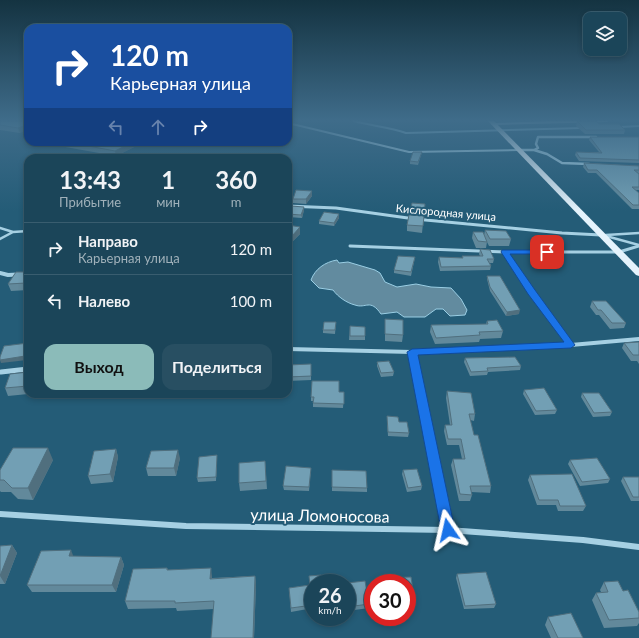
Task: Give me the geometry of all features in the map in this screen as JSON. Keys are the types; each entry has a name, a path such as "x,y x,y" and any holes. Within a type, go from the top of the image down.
{"main road":[{"path":"520,151 639,273"}],"street":[{"path":"537,151 547,154 562,163 592,164"},
{"name":"Кислородная улица","path":"292,206 336,208 415,219 562,233 602,235"},
{"path":"350,246 504,252 619,252 639,246"},
{"path":"504,252 531,292 571,345"},
{"path":"0,273 8,275 24,274"},
{"path":"292,349 412,352 571,345 639,339"},
{"path":"412,352 448,530"},
{"path":"1,372 24,369"},
{"name":"улица Ломоносова","path":"0,514 186,526 448,530 583,540 639,547"}],"lane":[{"path":"404,151 409,152 476,151"},
{"path":"0,228 13,232 24,231"},
{"path":"0,239 13,232"},
{"path":"602,235 639,232"},
{"path":"602,235 639,246"}],"water":[{"path":"337,260 339,263 348,262 375,270 380,273 385,282 397,287 416,284 431,287 451,288 461,299 467,310 465,315 450,316 443,309 436,309 425,317 404,317 397,312 381,314 374,306 371,305 359,306 349,303 333,290 319,288 311,280 321,267 328,262"}],"building":[{"path":"600,151 639,151 639,160 580,158 576,152 602,153"},
{"path":"413,152 422,152 418,162 410,161"},
{"path":"584,163 639,166 639,170 634,170 639,174 639,187 632,187 639,193 639,205 633,205 597,170 588,170"},
{"path":"296,190 312,191 306,199 293,199"},
{"path":"412,203 425,204 424,214 410,212"},
{"path":"292,206 304,207 301,215 292,214"},
{"path":"324,212 339,214 334,223 319,221"},
{"path":"409,215 424,216 423,226 407,225"},
{"path":"292,226 300,227 292,236"},
{"path":"485,230 506,231 511,239 490,239"},
{"path":"473,232 483,232 487,242 478,241"},
{"path":"480,249 490,250 494,259 487,259 491,266 441,267 439,257 463,258 462,256 483,256"},
{"path":"398,256 415,257 411,272 394,270"},
{"path":"16,272 24,272 24,283 8,284"},
{"path":"487,276 500,276 520,310 507,312 490,287"},
{"path":"592,301 606,301 626,323 612,323 601,310 598,310"},
{"path":"385,319 403,320 403,335 385,334"},
{"path":"497,320 503,331 479,332 480,335 436,338 431,325 488,324 487,321"},
{"path":"324,322 336,322 335,330 323,330"},
{"path":"350,326 365,327 365,336 350,336"},
{"path":"639,342 639,355 633,355 624,343"},
{"path":"24,344 24,356 0,360 4,346"},
{"path":"515,357 521,366 487,368 488,371 471,372 465,358"},
{"path":"389,361 394,372 381,373 377,362"},
{"path":"311,364 311,376 292,377 292,365"},
{"path":"24,372 24,386 5,388 10,374"},
{"path":"312,381 339,381 339,392 344,392 344,404 313,403 314,397 311,397"},
{"path":"544,388 557,410 536,411 524,390"},
{"path":"447,391 471,393 475,414 469,414 474,435 478,435 491,486 470,486 472,495 460,494 453,459 465,459 461,439 448,439 445,425 452,425"},
{"path":"582,393 599,393 612,412 594,413"},
{"path":"387,416 398,417 399,422 407,422 409,433 388,432"},
{"path":"13,448 48,448 28,488 12,488 4,480 0,480 0,470"},
{"path":"116,449 110,474 88,476 94,451"},
{"path":"178,450 174,468 146,468 151,451"},
{"path":"217,455 216,477 197,478 199,457"},
{"path":"597,458 610,479 582,482 570,460"},
{"path":"265,461 266,481 239,483 239,463"},
{"path":"286,466 311,468 309,487 283,486"},
{"path":"417,469 422,486 408,488 403,470"},
{"path":"332,470 366,471 367,488 332,487"},
{"path":"572,474 586,506 560,506 558,500 539,500 530,475"},
{"path":"623,477 639,477 639,497 633,497"},
{"path":"12,545 0,576 0,546"},
{"path":"71,550 69,556 121,557 112,585 27,585 41,551"},
{"path":"167,568 167,570 211,568 210,579 255,576 253,638 211,638 214,601 175,603 175,601 125,601 133,569"},
{"path":"486,572 496,604 465,606 457,574"},
{"path":"364,581 364,605 356,606 356,582"},
{"path":"618,581 623,591 628,590 639,612 639,618 609,620 596,593 608,592 604,582"},
{"path":"304,586 304,606 291,608 289,588"},
{"path":"571,613 583,638 558,638 548,617"}],"route":[{"path":"448,530 412,352 571,345 531,292 504,252 547,252"}]}
